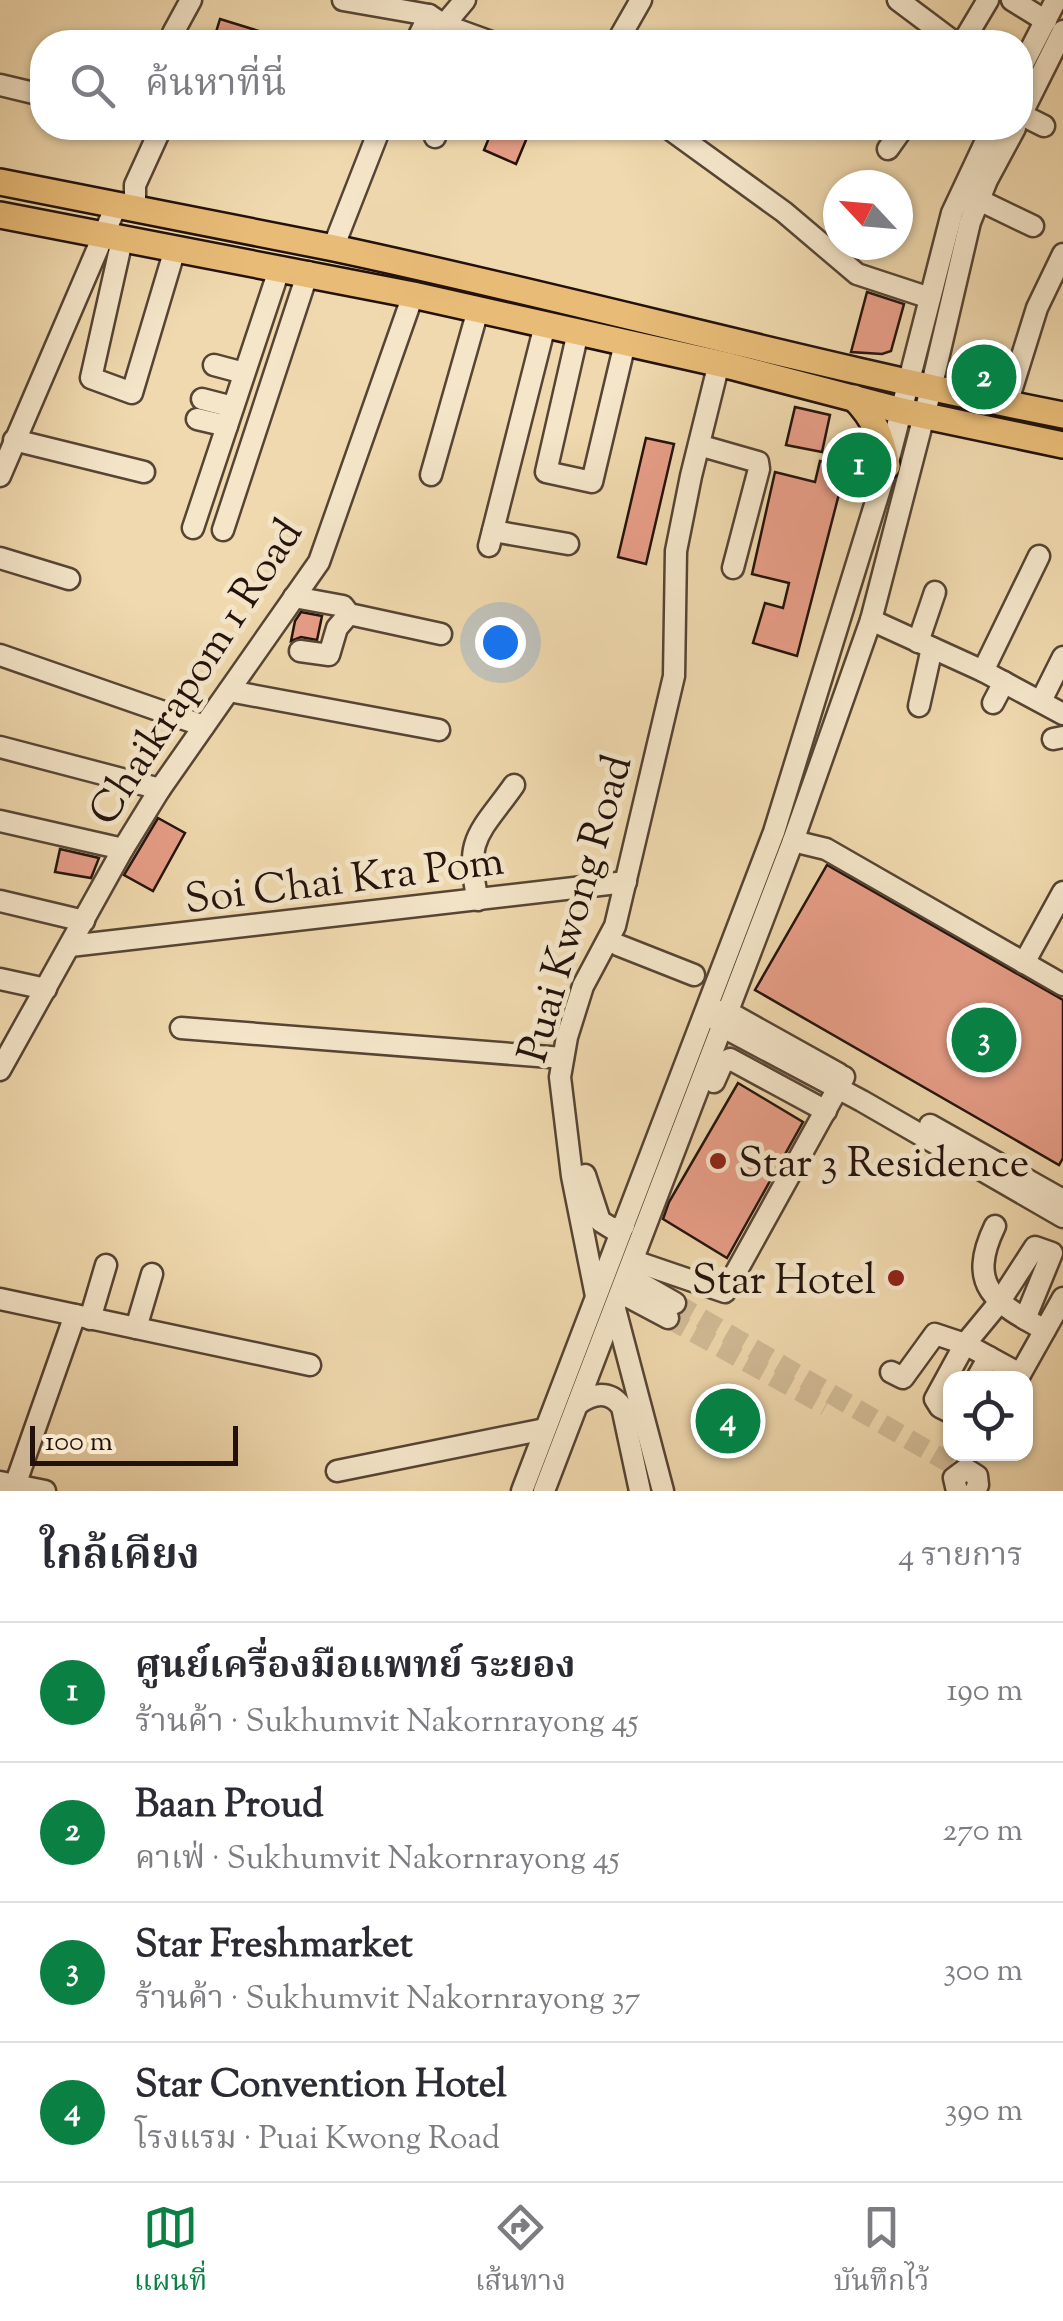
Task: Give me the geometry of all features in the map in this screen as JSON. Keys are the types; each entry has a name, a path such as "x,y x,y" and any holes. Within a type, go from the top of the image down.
{"main road":[{"path":"0,182 333,248 746,342 919,386 1063,416"},
{"path":"0,215 308,272 725,365 913,414 1063,445"},
{"path":"854,398 871,415 880,432 888,466"}],"street":[{"path":"175,30 191,0"},
{"path":"343,0 436,20 461,30"},
{"path":"427,30 465,0"},
{"path":"624,30 641,0"},
{"path":"898,0 938,30"},
{"path":"970,30 988,0"},
{"path":"1012,0 1058,34"},
{"path":"1033,89 1058,34 1056,0"},
{"path":"1033,58 1058,34"},
{"path":"0,86 30,92"},
{"path":"1033,121 1044,126"},
{"path":"0,476 156,140"},
{"path":"333,248 375,140"},
{"path":"685,140 784,212 856,274 930,298"},
{"path":"888,149 895,140"},
{"path":"522,1491 624,1226 793,841 871,620 919,386 930,298 952,213 986,140"},
{"path":"919,386 970,222 1009,140"},
{"path":"979,200 1033,226"},
{"path":"113,238 91,378 132,392 175,249"},
{"path":"1007,404 1036,308 1063,254"},
{"path":"194,528 280,267"},
{"path":"223,530 308,272"},
{"name":"Chaikrapom 1 Road","path":"0,1070 160,789 319,562 413,295"},
{"path":"431,475 478,310"},
{"path":"545,324 491,539 568,544"},
{"path":"578,332 546,472 592,482 626,342"},
{"path":"214,365 244,373"},
{"name":"Puai Kwong Road","path":"596,1298 572,1085 575,1058 594,992 626,931 684,675 682,599 687,543 725,365"},
{"name":"Puai Kwong Road","path":"586,1204 562,1105 563,1058 583,986 614,926 626,882 674,676 676,551 691,476 725,365"},
{"path":"199,409 230,417"},
{"path":"544,1491 678,1144 888,466 913,414"},
{"path":"14,440 144,472"},
{"path":"709,448 758,462 732,568"},
{"path":"213,468 240,477"},
{"path":"983,671 1039,556"},
{"path":"0,558 69,579"},
{"path":"919,706 935,592"},
{"path":"294,597 343,606 349,614 441,634"},
{"path":"300,651 329,655 337,628 349,614"},
{"path":"871,620 983,671 1063,714"},
{"path":"0,655 204,726"},
{"path":"1041,702 1063,657"},
{"path":"994,703 1004,682"},
{"path":"229,690 439,730"},
{"path":"0,747 160,789"},
{"path":"478,900 471,870 478,830 514,784"},
{"path":"0,821 123,849"},
{"path":"793,841 826,849 1024,963 1060,975"},
{"name":"Soi Chai Kra Pom","path":"70,946 626,882"},
{"path":"1024,963 1063,892"},
{"path":"0,901 84,920"},
{"path":"618,945 694,976"},
{"path":"0,979 46,988"},
{"path":"719,1016 1063,1200"},
{"path":"181,1028 563,1058"},
{"path":"678,1144 683,1144 691,1134 722,1064 730,1060 826,1111"},
{"path":"624,1285 726,1292 841,1082"},
{"path":"841,1082 1063,1218"},
{"path":"586,1204 606,1226 613,1230 624,1226"},
{"path":"996,1226 983,1252 984,1274 998,1304 1044,1330"},
{"path":"950,1371 965,1344 998,1304 1035,1247 1052,1253 1025,1319"},
{"path":"45,1491 9,1486 106,1265"},
{"path":"136,1328 152,1274"},
{"path":"624,1285 672,1311"},
{"path":"624,1285 663,1491"},
{"path":"1022,1371 1063,1298"},
{"path":"0,1299 310,1365"},
{"path":"892,1372 903,1378 935,1334 965,1344 1011,1371"},
{"path":"981,1371 989,1357"},
{"path":"943,1384 935,1399 943,1408"},
{"path":"578,1404 599,1394 613,1397 622,1407 640,1491"},
{"path":"336,1471 546,1429"},
{"path":"967,1481 998,1491"}],"building":[{"path":"220,19 256,30 217,30"},
{"path":"488,140 526,140 516,164 484,150"},
{"path":"867,292 904,304 891,351 882,354 851,352"},
{"path":"795,407 830,415 822,452 786,445"},
{"path":"646,438 674,444 646,564 618,557"},
{"path":"820,461 846,467 797,656 753,643 765,603 783,608 789,583 752,574 775,472 815,482"},
{"path":"301,612 322,616 317,640 301,637 291,641"},
{"path":"158,818 185,833 153,891 124,875"},
{"path":"60,849 99,858 91,878 55,872"},
{"path":"827,865 1063,1000 1063,1158 1059,1165 755,990"},
{"path":"738,1083 803,1122 727,1258 663,1219"}],"tunnel":[{"path":"675,1303 958,1468 966,1469"},
{"path":"668,1318 826,1406"}],"place":[{"name":"Baan Proud","path":"984,377"},
{"name":"ศูนย์เครื่องมือแพทย์ ระยอง","path":"859,465"},
{"name":"Star Freshmarket","path":"984,1040"},
{"name":"Star 3 Residence","path":"718,1161"},
{"name":"Star Hotel","path":"896,1278"},
{"name":"Star Convention Hotel","path":"728,1421"}]}
